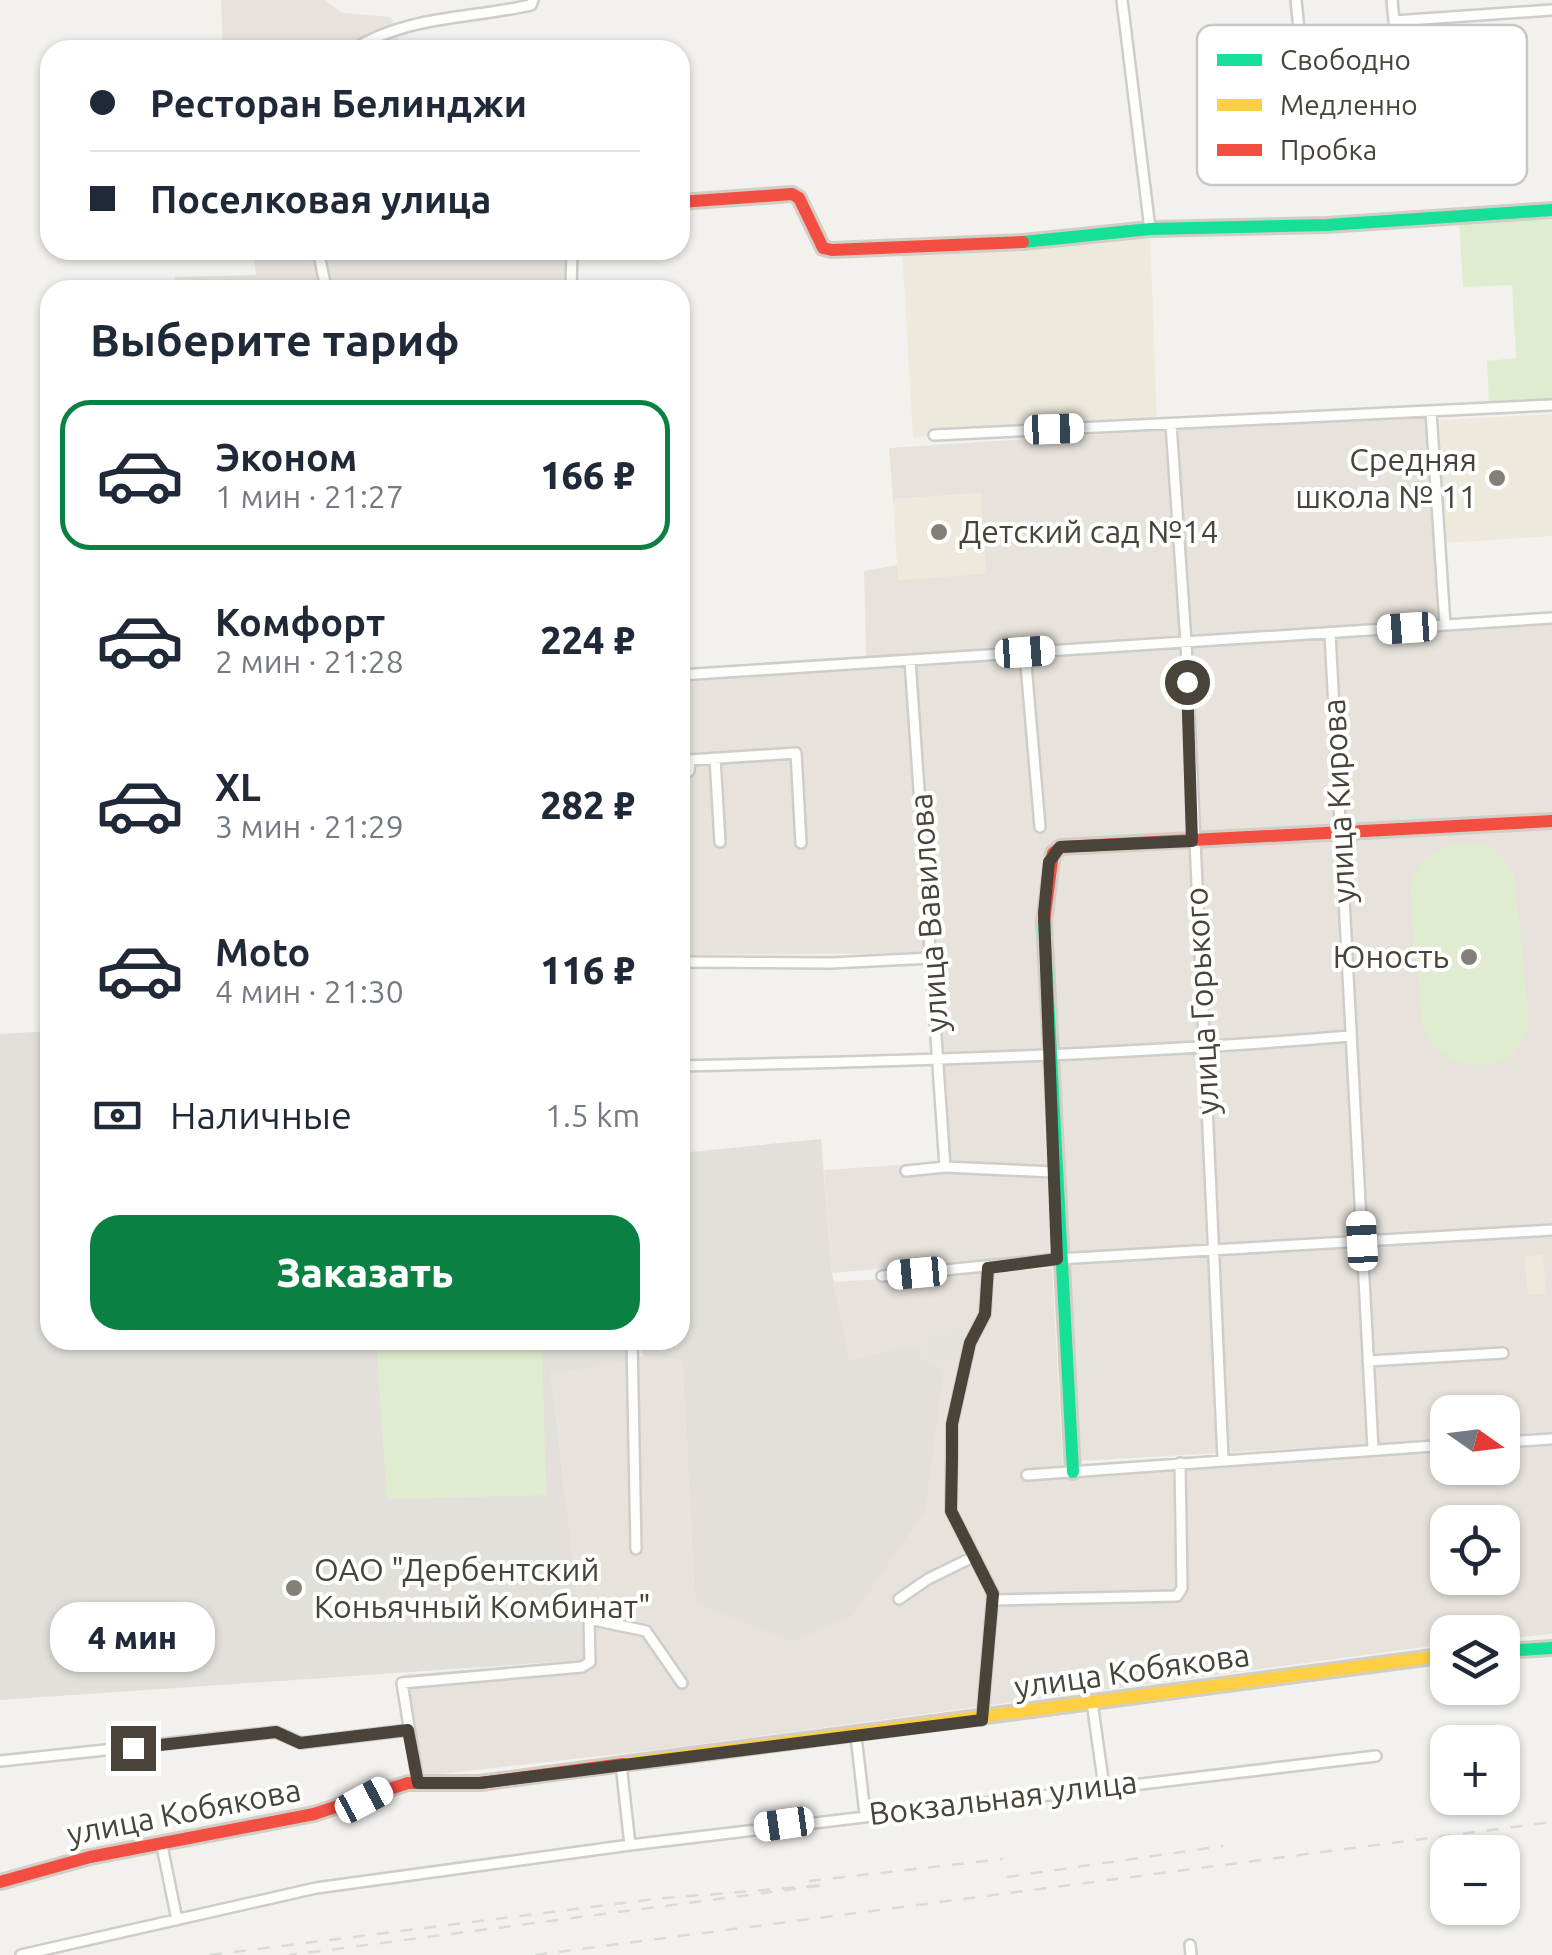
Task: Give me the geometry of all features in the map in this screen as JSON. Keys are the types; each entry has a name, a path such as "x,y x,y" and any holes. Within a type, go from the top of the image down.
{"street":[{"path":"373,40 406,24 473,11 510,10 531,5 533,0"},
{"path":"1122,0 1150,229"},
{"path":"1296,0 1299,25"},
{"path":"1392,0 1394,21 1552,9 1552,0"},
{"path":"690,201 792,194 799,198 823,248 832,250 1066,240 1150,229 1326,225 1552,210"},
{"path":"934,435 1552,404"},
{"path":"1431,410 1445,625"},
{"name":"улица Горького","path":"1171,424 1186,642 1192,841 1206,1048 1223,1459"},
{"path":"690,674 1552,618"},
{"name":"улица Кирова","path":"1330,633 1372,1449"},
{"path":"1025,652 1040,826"},
{"name":"улица Вавилова","path":"910,660 945,1167"},
{"path":"690,760 792,751 797,760 800,843"},
{"path":"715,758 720,842"},
{"path":"1073,1472 1057,1259 1048,1055 1046,883 1053,853 1060,847 1552,821"},
{"path":"690,962 831,963 932,958"},
{"path":"690,1066 940,1060 1206,1048 1350,1036"},
{"path":"906,1171 945,1167 1053,1172"},
{"path":"882,1276 1057,1259 1552,1230"},
{"path":"982,1720 993,1600 976,1556 951,1511 952,1424 970,1343 985,1314 988,1268"},
{"path":"632,1350 636,1549"},
{"path":"1368,1361 1503,1353"},
{"path":"1520,1441 1552,1439"},
{"path":"1027,1475 1430,1446"},
{"path":"993,1600 1177,1596 1182,1588 1180,1464"},
{"path":"899,1600 928,1578 976,1556"},
{"path":"418,1783 402,1683 582,1667 590,1662 589,1619 646,1632 682,1683"},
{"path":"1520,1651 1552,1648"},
{"name":"улица Кобякова","path":"0,1882 90,1858 314,1814 384,1790 418,1783 480,1783 982,1720 1430,1657"},
{"path":"1092,1702 1104,1787"},
{"path":"0,1761 276,1732 300,1743 408,1730"},
{"path":"856,1736 865,1814"},
{"name":"Вокзальная улица","path":"21,1955 316,1888 865,1814 1376,1756"},
{"path":"621,1764 630,1845"},
{"path":"162,1846 177,1920"}],"shaded area":[{"path":"221,0 325,0 342,13 391,17 399,40 223,40"},
{"path":"1150,229 1157,424 913,437 902,248"},
{"path":"254,260 568,260 567,280 175,277 256,275"},
{"name":"Средняя школа № 11","path":"1552,414 1552,536 1446,543 1439,420"},
{"path":"1426,415 1440,620 1192,637 1178,430"},
{"path":"1166,430 1182,636 866,658 864,571 897,565 899,580 981,493 893,499 889,448"},
{"name":"Детский сад №14","path":"981,493 986,574 898,580 893,499"},
{"path":"1552,621 1552,1434 1520,1435 1520,1395 1430,1395 1430,1441 1078,1461 1063,1252 832,1273 824,1170 944,1162 925,953 690,955 690,678"},
{"path":"40,1032 40,1350 626,1350 626,1363 551,1373 585,1660 0,1700 0,1034"},
{"path":"821,1139 832,1273 850,1360 919,1345 922,1360 944,1369 925,1512 852,1616 792,1642 695,1603 682,1360 643,1356 643,1350 690,1350 690,1152"},
{"path":"1543,1255 1546,1294 1528,1295 1525,1256"},
{"path":"1052,1268 1063,1469 1430,1450 1430,1485 1520,1485 1520,1445 1552,1443 1552,1634 1520,1637 1520,1615 1430,1615 1430,1646 656,1750 421,1776 402,1675 585,1660 551,1372 626,1363 643,1356 682,1360 695,1603 944,1369 850,1360 834,1282"},
{"path":"966,1326 959,1363 923,1359 920,1332"}],"green space":[{"path":"1552,216 1552,402 1489,406 1487,361 1516,358 1512,285 1463,287 1459,221"},
{"name":"Юность","path":"1456,843 1489,844 1514,872 1529,1023 1511,1055 1483,1065 1470,1065 1448,1056 1429,1040 1423,1029 1410,891 1415,873 1425,860"},
{"path":"377,1350 542,1350 546,1495 387,1499"}],"railway":[{"path":"535,1955 1552,1822"},
{"path":"1007,1877 1223,1846"},
{"path":"809,1881 1003,1859"},
{"path":"210,1955 654,1899 825,1885 290,1955"}],"traffic: fast":[{"path":"1023,242 1150,229 1327,225 1552,210"},
{"path":"1044,922 1073,1472"},
{"path":"1520,1650 1552,1648"}],"traffic: slow":[{"path":"623,1764 1430,1657"}],"traffic: jam":[{"path":"690,201 792,194 799,198 823,248 832,250 1023,242"},
{"path":"1044,922 1053,853 1061,847 1552,821"},
{"path":"0,1882 90,1857 314,1814 408,1783 480,1783 623,1764"}],"place":[{"name":"Средняя школа № 11","path":"1497,478"},
{"name":"Детский сад №14","path":"939,532"},
{"name":"Юность","path":"1469,957"},
{"name":"ОАО \"Дербентский Коньячный Комбинат\"","path":"294,1588"}],"route":[{"path":"133,1748 276,1732 300,1743 408,1730 418,1783 480,1783 982,1720 980,1701 993,1594 951,1511 952,1424 970,1343 985,1314 988,1268 1057,1259 1045,972 1044,913 1049,862 1060,847 1192,841 1187,682"}]}
